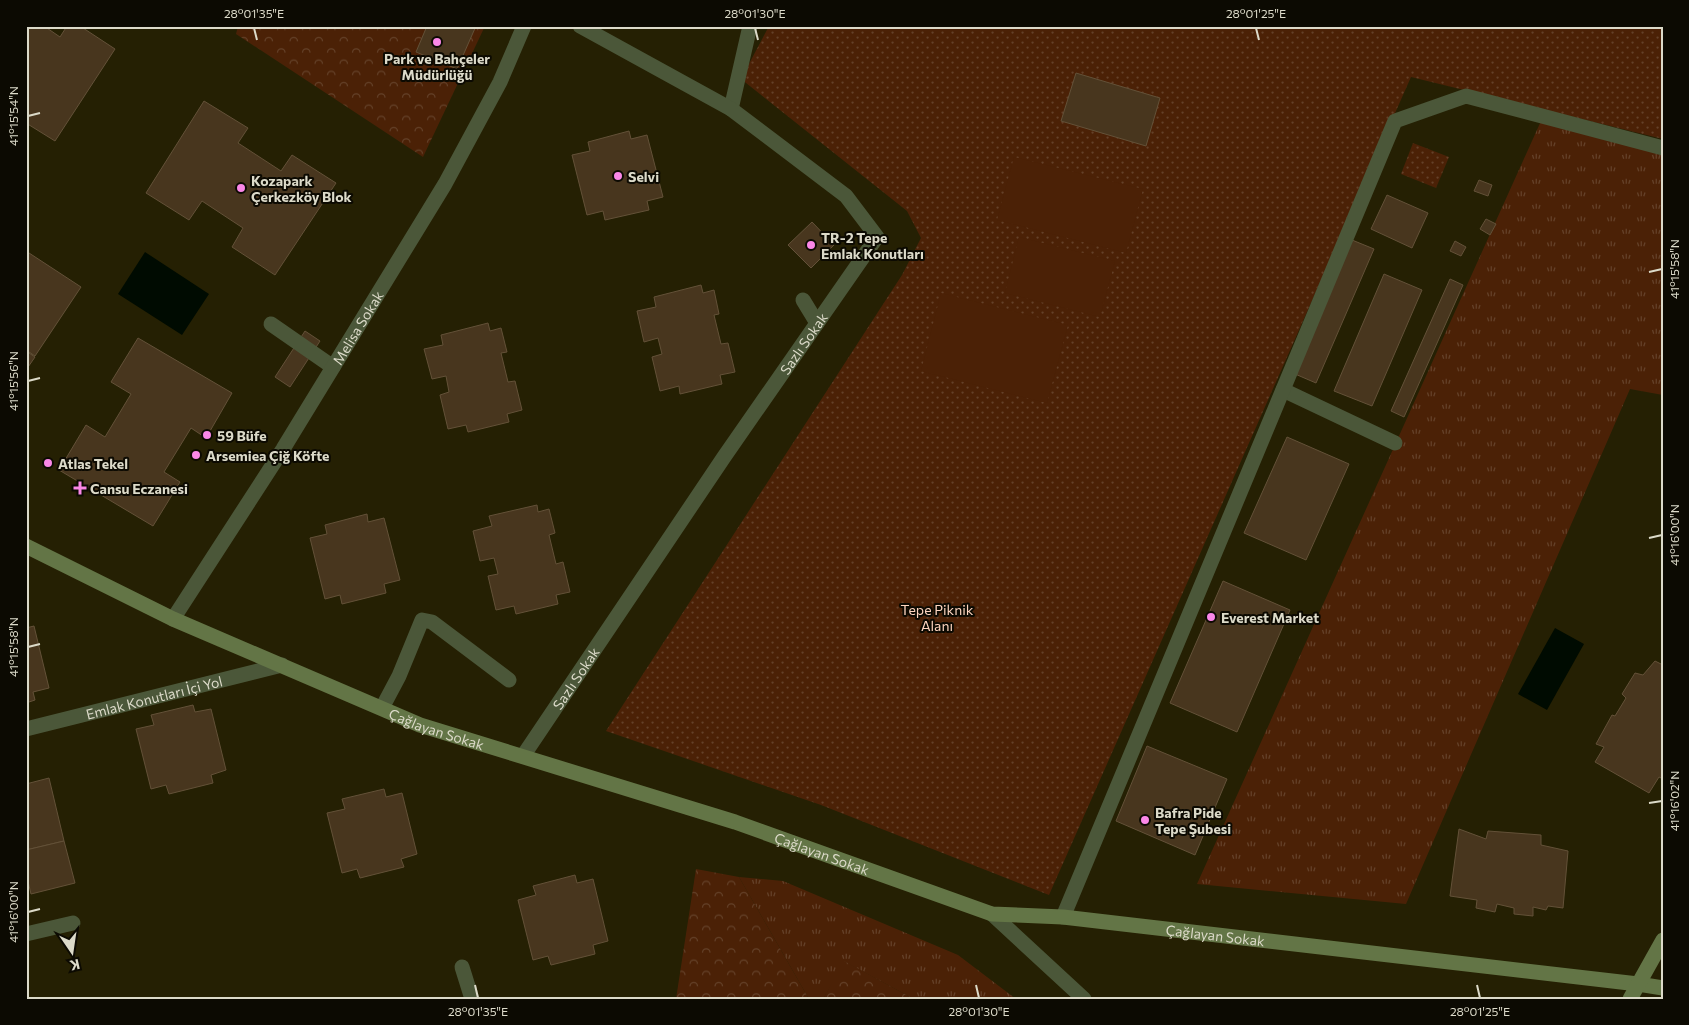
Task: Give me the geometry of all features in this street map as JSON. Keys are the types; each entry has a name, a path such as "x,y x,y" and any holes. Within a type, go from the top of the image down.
{"street":[{"name":"Melisa Sokak","path":"173,619 283,449 445,184 500,82 524,26"},
{"name":"Sazlı Sokak","path":"523,756 724,457 877,237 846,196 731,109 580,26"},
{"path":"731,109 750,26"},
{"path":"1063,917 1395,121 1466,96 1663,148"},
{"path":"803,300 817,323"},
{"path":"271,324 333,367"},
{"path":"1283,390 1395,443"},
{"name":"Çağlayan Sokak","path":"26,546 173,619 420,725 735,822 992,914 1063,917 1663,988"},
{"path":"382,708 399,676 422,620 432,622 509,680"},
{"name":"Emlak Konutları İçi Yol","path":"26,729 282,665"},
{"path":"992,914 1084,999"},
{"path":"26,934 73,923"},
{"path":"1630,999 1663,940"},
{"path":"462,967 472,999"}],"green space":[{"path":"238,26 485,26 423,157 236,34"},
{"name":"Tepe Piknik Alanı","path":"769,26 1663,26 1663,139 1411,77 1049,895 821,805 606,731 902,275 921,238 907,211 741,79"},
{"path":"1541,121 1663,155 1663,395 1630,389 1406,904 1197,884"},
{"path":"1413,143 1449,157 1436,188 1401,174"},
{"path":"1014,157 1143,189 1126,253 997,220"},
{"path":"1019,237 1115,261 1100,317 1005,293"},
{"path":"941,293 1068,325 1047,403 921,371"},
{"path":"696,869 739,877 809,999 676,999"},
{"path":"739,877 783,881 958,955 1016,999 914,999 845,962 823,999 809,999"},
{"path":"844,961 914,999 823,999"}],"shaded area":[{"path":"145,252 209,294 182,335 118,294"},
{"path":"1555,628 1584,644 1547,710 1518,694"}],"building":[{"path":"26,26 44,26 60,37 67,26 80,26 115,49 55,141 26,123"},
{"path":"427,26 476,26 457,69 416,52"},
{"path":"1076,73 1160,98 1146,146 1061,121"},
{"name":"Kozapark Çerkezköy Blok","path":"204,101 248,128 238,143 281,171 292,155 336,183 275,275 232,247 243,228 202,201 189,220 146,193"},
{"name":"Selvi","path":"629,131 631,139 647,135 663,197 647,201 649,210 605,220 603,211 587,215 572,155 590,151 588,142"},
{"path":"1479,180 1492,185 1488,196 1474,191"},
{"path":"1387,195 1428,213 1412,248 1371,229"},
{"path":"1486,219 1496,224 1490,235 1480,229"},
{"name":"TR-2 Tepe Emlak Konutları","path":"812,222 834,245 811,268 788,245"},
{"path":"1352,240 1374,249 1316,383 1295,374"},
{"path":"1455,241 1466,247 1461,256 1450,251"},
{"path":"26,251 81,287 35,356 26,350"},
{"path":"1384,274 1422,290 1372,406 1334,391"},
{"path":"1450,279 1463,285 1404,417 1391,411"},
{"path":"701,285 703,293 714,290 719,314 714,315 721,344 728,343 735,372 720,375 722,384 680,394 679,386 660,391 652,357 662,354 658,338 644,342 637,311 656,307 654,297"},
{"path":"488,323 490,331 501,328 507,352 501,353 508,382 515,381 522,410 507,414 509,422 468,432 466,425 448,429 440,395 449,392 446,376 432,379 424,349 443,345 441,335"},
{"path":"305,331 320,341 290,387 275,377"},
{"path":"138,338 232,393 206,438 191,428 164,472 180,482 153,526 59,470 86,425 105,437 131,394 111,382"},
{"path":"26,351 35,357 26,370"},
{"path":"1287,437 1349,464 1306,560 1244,533"},
{"path":"537,505 538,512 549,509 555,533 549,535 556,564 563,562 570,592 556,595 558,604 516,614 514,606 496,610 488,576 498,574 494,558 480,561 473,531 492,526 489,516"},
{"path":"367,514 368,522 384,518 400,580 384,584 386,593 342,604 340,595 325,599 310,538 327,534 325,525"},
{"path":"1223,581 1290,610 1237,732 1170,703"},
{"path":"34,626 49,688 33,692 35,700 26,703 26,628"},
{"path":"1655,661 1663,665 1663,779 1659,777 1649,793 1595,762 1604,747 1596,744 1612,715 1615,716 1626,698 1622,694 1635,673 1643,675"},
{"path":"193,705 195,712 211,709 226,770 211,775 213,783 169,794 166,785 151,789 136,729 154,725 151,715"},
{"path":"1147,746 1227,779 1195,855 1116,821"},
{"path":"49,778 64,841 26,850 26,784"},
{"path":"384,789 386,797 402,793 417,854 401,859 404,867 360,878 357,869 342,873 327,813 345,809 342,799"},
{"path":"1459,829 1486,839 1488,831 1541,835 1541,845 1568,851 1563,908 1548,906 1546,910 1533,907 1533,916 1514,914 1514,908 1497,904 1495,912 1476,908 1477,900 1450,896"},
{"path":"64,841 75,883 31,894 26,873 26,850"},
{"path":"575,875 577,883 593,879 608,941 593,945 595,954 551,965 548,956 533,960 518,900 536,895 533,886"}],"place":[{"name":"Park ve Bahçeler Müdürlüğü","path":"437,42"},
{"name":"Selvi","path":"618,176"},
{"name":"Kozapark Çerkezköy Blok","path":"241,188"},
{"name":"TR-2 Tepe Emlak Konutları","path":"811,245"},
{"name":"59 Büfe","path":"207,435"},
{"name":"Arsemiea Çiğ Köfte","path":"196,455"},
{"name":"Atlas Tekel","path":"48,463"},
{"name":"Cansu Eczanesi","path":"80,488"},
{"name":"Everest Market","path":"1211,617"},
{"name":"Bafra Pide Tepe Şubesi","path":"1145,820"}]}
